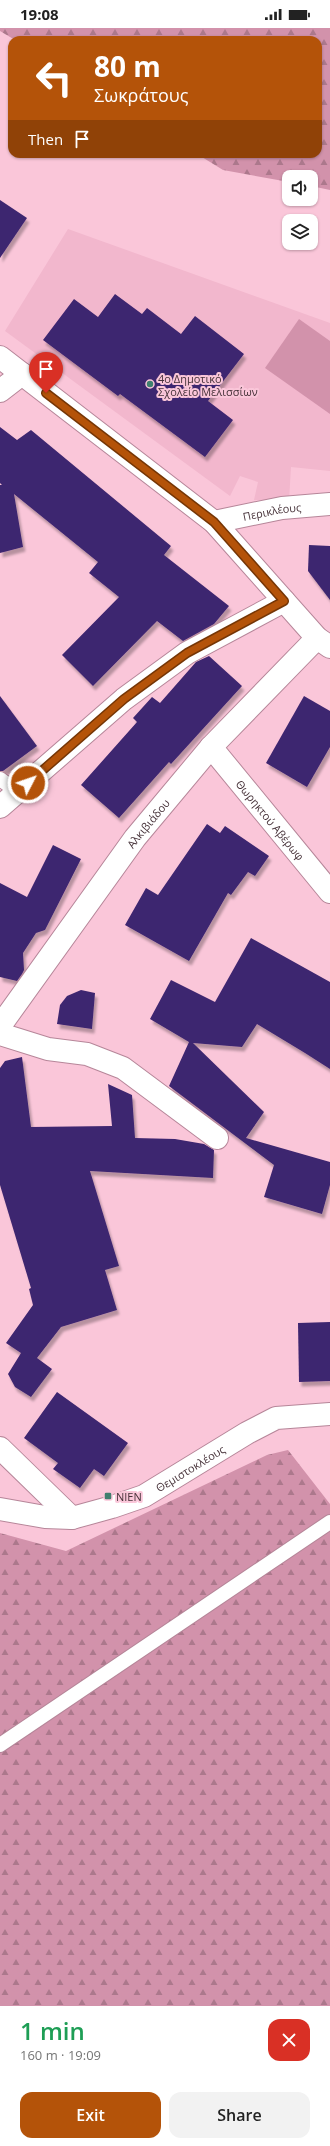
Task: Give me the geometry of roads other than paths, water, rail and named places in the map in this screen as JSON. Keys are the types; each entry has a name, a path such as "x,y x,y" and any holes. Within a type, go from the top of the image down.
{"street":[{"path":"0,357 214,522 284,601 324,643"},
{"path":"0,391 22,374"},
{"name":"Περικλέους","path":"214,522 282,508 330,504"},
{"path":"0,807 124,699 187,653 284,601"},
{"name":"Αλκιβιάδου","path":"0,1026 135,838 211,747 324,643"},
{"name":"Θωρηκτού Αβέρωφ","path":"211,747 330,892"},
{"path":"0,1034 48,1049 87,1054 123,1068 217,1138"},
{"name":"Θεμιστοκλέους","path":"0,1509 45,1517 72,1518 144,1496 247,1433 276,1418 330,1414"},
{"path":"0,1448 72,1518"}],"lane":[{"path":"0,779 18,792"},
{"path":"0,1745 330,1522"}],"place":[{"name":"4ο Δημοτικό Σχολείο Μελισσίων","path":"150,384"},
{"name":"ΝΙΕΝ","path":"108,1496"}]}
